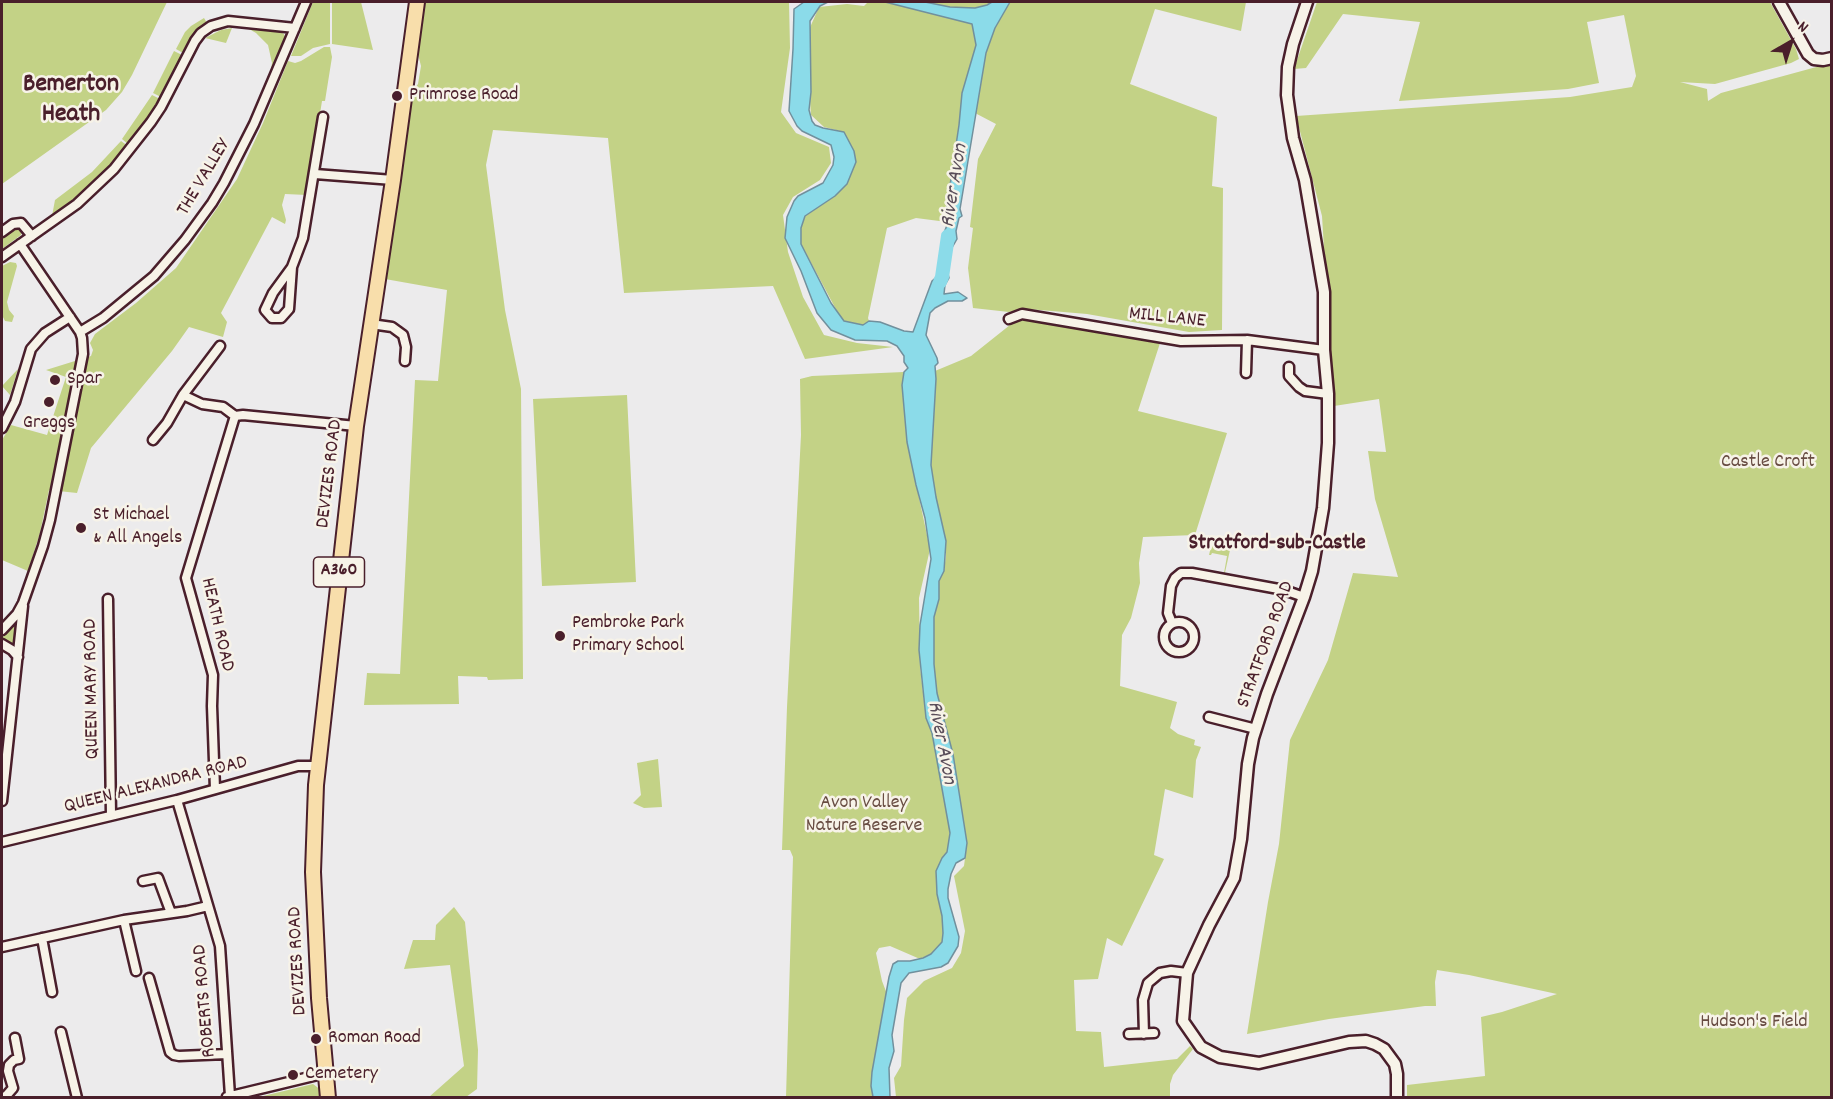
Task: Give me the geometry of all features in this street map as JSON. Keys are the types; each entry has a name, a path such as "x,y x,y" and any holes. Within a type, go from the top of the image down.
{"main road":[{"name":"DEVIZES ROAD","path":"328,1098 319,998 314,872 318,766 356,426 417,2"}],"street":[{"name":"THE VALLEY","path":"80,332 97,322 147,282 193,230 220,191 245,143 306,2"},
{"name":"STRATFORD ROAD","path":"1307,2 1293,44 1287,95 1293,138 1305,180 1324,292 1328,443 1323,508 1312,571 1256,729 1248,764 1241,839 1234,878 1187,973 1182,1022 1201,1047 1220,1057 1260,1063 1349,1042 1366,1041 1375,1044 1384,1049 1395,1064 1398,1098"},
{"path":"1779,2 1808,54 1814,59 1832,58"},
{"path":"2,257 77,204 114,169 161,107 201,33 209,27 228,21 295,28"},
{"path":"292,267 289,309 281,318 272,318 265,310 273,293 292,267 303,238 323,117"},
{"path":"315,174 393,180"},
{"path":"2,232 13,224 21,223 33,236"},
{"path":"2,630 17,614 23,603 38,564 50,520 83,354 80,332 20,244"},
{"name":"MILL LANE","path":"1009,319 1022,314 1181,341 1247,340 1324,350"},
{"path":"2,428 12,409 31,349 45,333 70,317"},
{"path":"371,324 392,327 403,335 406,346 405,361"},
{"path":"1246,373 1247,340"},
{"path":"153,440 220,346"},
{"path":"1289,367 1289,376 1299,387 1305,391 1328,394"},
{"path":"183,395 202,404 223,407 235,416 356,426"},
{"name":"HEATH ROAD","path":"215,789 213,675 186,578 235,416"},
{"path":"1172,623 1168,613 1171,586 1174,578 1181,573 1273,588 1304,597"},
{"name":"QUEEN MARY ROAD","path":"108,599 111,815"},
{"path":"2,801 23,603"},
{"path":"2,644 18,657"},
{"path":"1209,717 1256,729"},
{"name":"QUEEN ALEXANDRA ROAD","path":"2,840 177,800 298,766 318,766"},
{"name":"ROBERTS ROAD","path":"177,800 220,946 227,1054 227,1097"},
{"path":"143,881 158,878 171,914"},
{"path":"3,949 124,920 171,914 208,906"},
{"path":"124,920 136,971"},
{"path":"42,938 52,992"},
{"path":"1129,1034 1149,1033 1143,1000 1148,983 1160,973 1171,971 1187,973"},
{"path":"153,982 170,1052 179,1056 227,1054"},
{"path":"61,1032 77,1098"},
{"path":"2,1097 13,1088 8,1071 9,1065 14,1060 20,1059 15,1038"},
{"path":"227,1097 326,1073"}],"green space":[{"name":"Bemerton Heath","path":"2,2 167,2 132,75 122,92 106,110 2,184"},
{"path":"313,2 330,2 330,44 313,48 301,56 291,56"},
{"path":"332,2 361,2 373,50 332,44"},
{"path":"425,2 789,2 790,48 781,112 796,133 829,147 831,163 820,180 793,197 783,215 788,252 803,297 824,335 857,343 893,347 805,359 773,286 624,293 608,138 493,130 486,165 505,310 521,389 523,679 488,680 487,677 458,676 459,704 364,705 367,673 400,674 415,380 438,381 447,290 385,279 411,93 418,84 421,66 418,54"},
{"path":"868,2 885,2 973,24 976,45 962,93 946,212 947,222 916,218 887,228 869,321 863,325 844,321 839,315 800,239 805,216 835,196 844,132 824,127 811,115 808,32 819,7 847,4 864,6"},
{"path":"925,2 992,2 975,8 950,7"},
{"path":"1010,2 1246,2 1241,31 1155,9 1130,84 1217,117 1212,186 1223,188 1222,330 1189,332 1087,314 1028,309 1009,312 973,308 968,268 978,159 996,124 975,113 986,53 995,28"},
{"path":"1317,2 1770,2 1796,49 1799,59 1715,84 1680,82 1707,89 1708,101 1721,93 1831,63 1831,1097 1407,1097 1407,1085 1485,1076 1481,1017 1557,994 1437,970 1436,1006 1329,1019 1247,1034 1279,844 1290,740 1328,660 1353,573 1398,577 1375,499 1368,451 1386,452 1379,399 1334,406 1322,216 1296,116 1570,97 1632,87 1636,76 1624,15 1587,22 1599,83 1568,89 1399,101 1420,22 1343,14 1306,68 1294,69"},
{"path":"204,18 207,23 196,32 183,53 176,49 185,32"},
{"path":"249,27 284,34 286,42 270,76 272,63 268,45"},
{"path":"232,28 226,43 205,38 221,30"},
{"path":"324,47 330,47 332,57 325,101 322,101 307,195 285,194 282,205 285,224 272,217 221,313 227,322 223,337 189,327 172,351 91,448 77,493 49,490 40,533 28,571 2,560 2,440 11,425 47,435 66,377 46,370 91,356 93,350 90,343 95,334 136,303 176,268 237,179 288,61 295,63 301,61"},
{"path":"174,51 182,55 161,97 153,93"},
{"path":"152,95 160,99 129,145 122,139"},
{"path":"121,141 128,146 120,156 87,189 52,216 55,200 92,172"},
{"path":"16,226 22,228 21,235 2,249 2,236"},
{"path":"10,262 16,263 17,266 7,302 14,316 12,322 5,321 2,315 2,266"},
{"path":"1025,320 1161,340 1138,411 1227,433 1195,535 1143,537 1139,563 1140,583 1131,618 1122,635 1120,686 1177,702 1170,728 1178,734 1195,740 1194,745 1201,747 1196,760 1193,798 1165,789 1154,855 1164,859 1122,946 1107,938 1098,979 1074,980 1076,1031 1101,1032 1104,1067 1177,1059 1190,1046 1193,1049 1173,1075 1170,1097 896,1097 894,1078 901,1066 907,998 924,981 952,968 961,953 965,931 954,876 964,866 967,843 953,754 937,693 934,664 934,617 939,599 939,581 944,571 946,555 946,541 931,465 935,371 971,356 1015,321"},
{"path":"18,369 10,395 2,386"},
{"name":"Avon Valley Nature Reserve","path":"904,372 903,398 907,442 930,549 919,598 920,666 926,718 932,733 950,833 947,852 942,858 937,894 942,916 942,942 931,954 920,959 890,946 879,948 876,953 887,994 872,1072 873,1097 786,1097 793,857 790,850 782,850 801,435 800,379 812,376"},
{"path":"627,395 636,582 542,586 533,399"},
{"path":"1213,538 1232,541 1224,577 1212,575 1215,571 1224,573 1227,556 1212,553 1209,555"},
{"path":"16,621 14,647 2,641 2,638"},
{"path":"658,759 662,807 644,808 633,803 641,795 637,763"},
{"path":"454,907 465,922 478,1050 477,1089 466,1097 429,1097 464,1066 450,965 404,969 413,940 435,940 436,925"},
{"path":"313,1084 321,1090 321,1098 255,1098"}],"water":[{"path":"804,2 828,2 820,6 810,21 809,110 812,121 823,128 844,132 854,151 856,162 847,184 835,196 805,216 801,228 801,244 831,303 844,321 863,325 869,321 880,322 913,332 932,281 941,273 942,264 949,265 947,270 949,278 944,294 958,292 967,298 962,301 948,301 935,308 930,313 926,335 938,363 935,366 931,465 946,541 944,571 939,581 939,599 934,617 934,664 937,693 953,754 967,843 965,858 956,863 948,889 948,898 959,937 958,946 948,963 941,967 909,973 901,983 892,1035 894,1051 889,1068 890,1097 873,1097 871,1086 893,964 898,961 923,958 931,954 942,942 943,933 936,871 947,852 950,833 932,733 926,718 919,650 920,625 931,559 925,518 907,442 902,385 904,372 908,368 904,362 904,356 897,346 887,341 855,340 831,330 817,313 785,238 787,217 794,201 798,196 823,183 833,165 834,157 831,145 802,131 789,111 794,9"},
{"path":"885,2 925,2 950,7 975,8 992,2 1010,2 995,28 986,53 960,209 962,216 959,218 956,231 957,239 949,253 945,253 946,212 962,93 976,45 972,24"}],"waterway":[{"name":"River Avon","path":"940,282 948,236"}],"place":[{"name":"Primrose Road","path":"397,96"},
{"name":"Spar","path":"55,380"},
{"name":"Greggs","path":"49,402"},
{"name":"St Michael & All Angels","path":"81,528"},
{"name":"Pembroke Park Primary School","path":"560,636"},
{"name":"Roman Road","path":"316,1039"},
{"name":"Cemetery","path":"293,1075"}],"district":[{"name":"Bemerton Heath","path":"71,101"},
{"name":"Stratford-sub-Castle","path":"1277,545"}],"park label":[{"name":"Castle Croft","path":"1768,463"},
{"name":"Hudson's Field","path":"1754,1023"}]}
